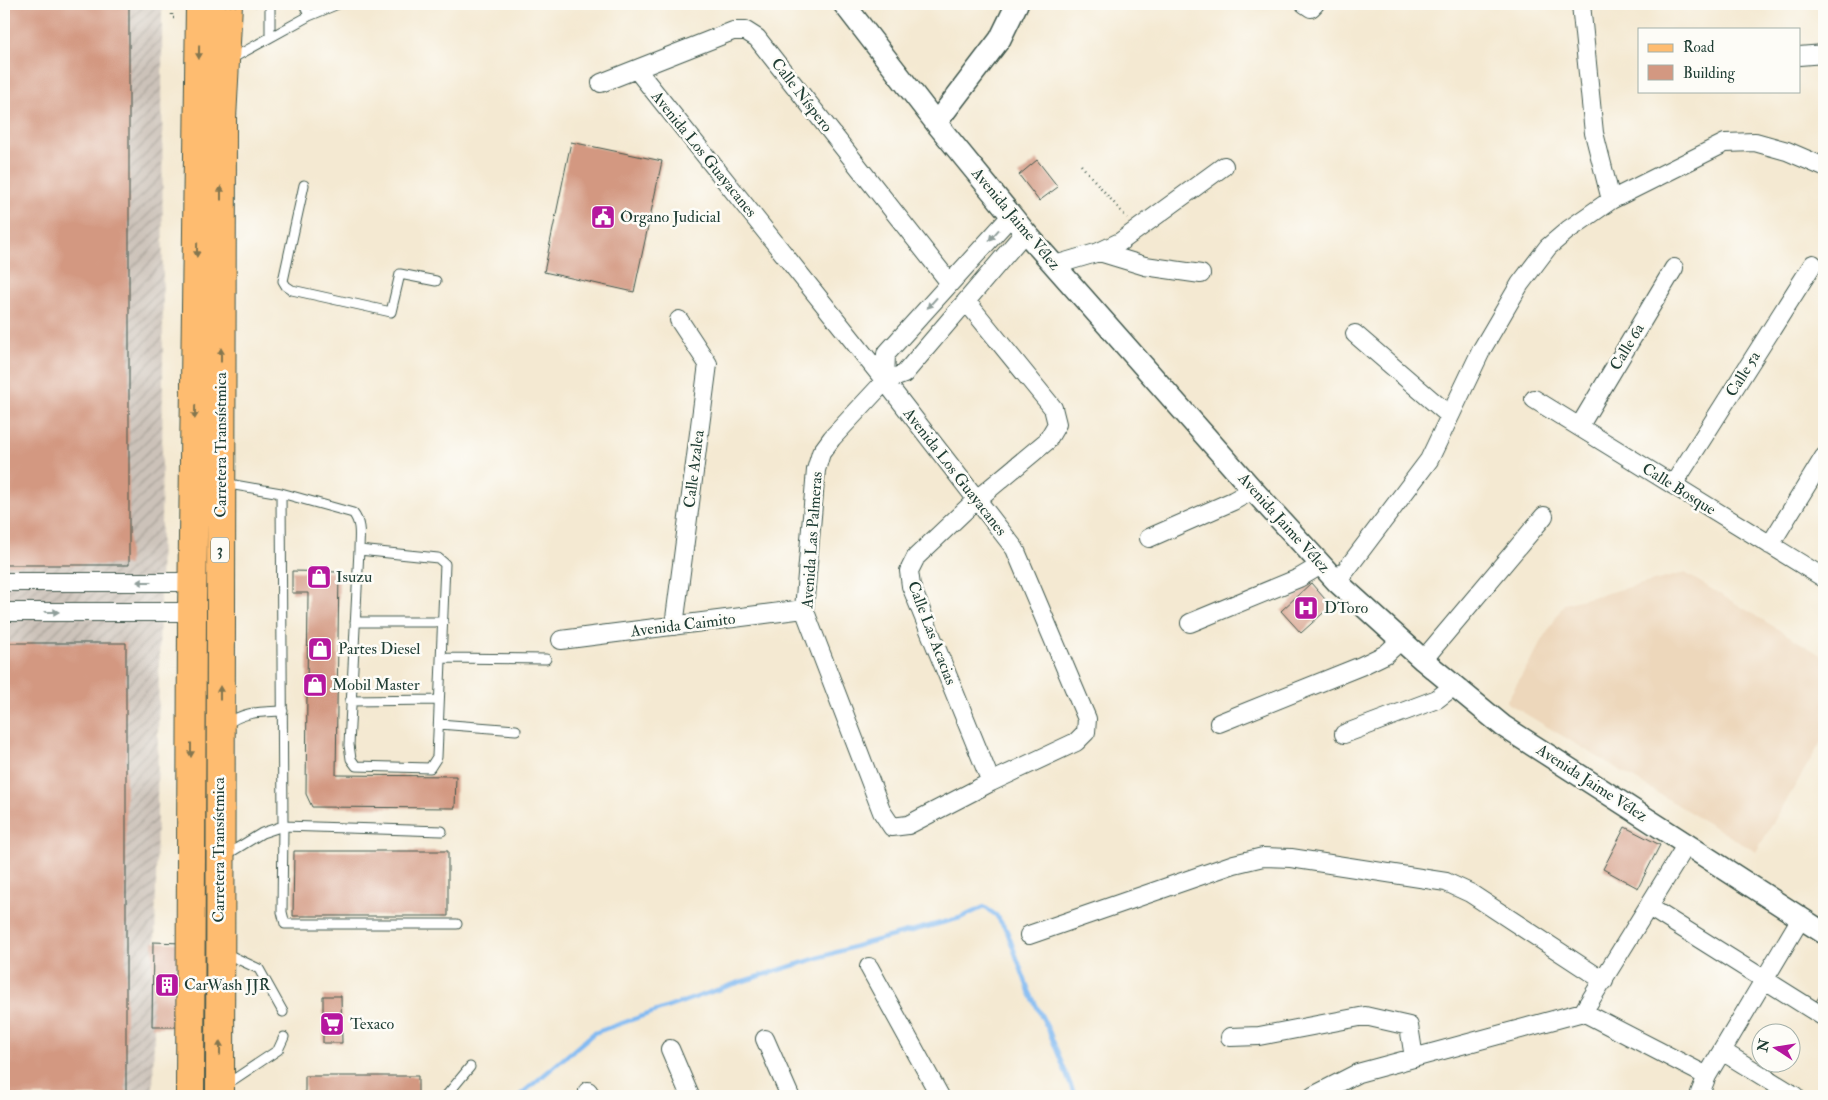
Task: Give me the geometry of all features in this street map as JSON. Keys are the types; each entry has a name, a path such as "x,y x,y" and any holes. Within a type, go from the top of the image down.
{"main road":[{"name":"Carretera Transístmica","path":"190,1096 192,582 200,4"},
{"name":"Carretera Transístmica","path":"220,1093 222,119 228,4"}],"street":[{"name":"Avenida Jaime Vélez","path":"844,4 1011,216 1253,490 1337,582 1423,660 1503,726 1824,933"},
{"path":"936,123 1000,40 1017,4"},
{"path":"1305,4 1311,8 1315,4"},
{"path":"1582,4 1594,133 1611,200"},
{"name":"Calle Níspero","path":"601,83 733,31 746,32 757,38 950,283"},
{"path":"1800,56 1824,54"},
{"name":"Avenida Los Guayacanes","path":"637,70 885,381 1015,549 1087,718 1086,732 1076,742 991,782 908,825 892,827"},
{"path":"1337,582 1429,460 1482,349 1520,284 1548,247 1568,230 1611,200 1725,143 1755,142 1787,151 1824,167"},
{"path":"1055,265 1099,252 1120,242 1224,166"},
{"path":"885,381 886,354 1011,216"},
{"name":"Avenida Las Palmeras","path":"892,827 882,812 804,610 816,470 821,453 832,438 885,381 904,374 1025,232"},
{"path":"1099,252 1145,266 1202,274"},
{"name":"Calle 5a","path":"1673,485 1812,264"},
{"name":"Calle 6a","path":"1579,427 1674,268"},
{"name":"Calle Las Acacias","path":"966,301 1053,408 1057,424 1047,441 976,500 916,557 909,571 911,586 991,782"},
{"name":"Calle Azalea","path":"674,626 708,364 679,320"},
{"path":"1355,334 1450,416"},
{"name":"Calle Bosque","path":"1534,399 1824,578"},
{"path":"1770,545 1824,457"},
{"path":"1149,538 1233,502 1253,490"},
{"path":"1423,660 1544,516"},
{"path":"1190,623 1299,578 1321,565"},
{"path":"4,582 192,582"},
{"name":"Avenida Caimito","path":"561,640 804,610"},
{"path":"4,612 192,612"},
{"path":"1219,723 1361,666 1386,654 1401,640"},
{"path":"1344,734 1437,698 1454,686"},
{"path":"1313,1096 1358,1073 1583,1012 1604,981 1687,844"},
{"path":"1030,935 1234,864 1263,857 1291,858 1446,882 1470,894 1604,981"},
{"path":"1649,907 1824,1017"},
{"path":"1705,1096 1700,1093 1707,1076 1801,918"},
{"path":"869,967 940,1096"},
{"path":"1583,1012 1707,1076"},
{"path":"1230,1037 1259,1036 1365,1016 1409,1026 1414,1058"},
{"path":"765,1039 790,1096"},
{"path":"670,1049 690,1096"},
{"path":"1722,1051 1795,1096"}],"lane":[{"path":"270,4 270,37"},
{"path":"304,4 309,16"},
{"path":"226,61 309,16 338,4"},
{"path":"304,184 283,281 286,286 292,290 392,312 400,274 436,281"},
{"path":"220,482 281,493 354,513 358,518 359,550 350,701 349,745 351,758 356,766 430,768 437,757 445,564 438,558 359,550"},
{"path":"281,493 282,912 285,924 456,924"},
{"path":"355,622 443,622"},
{"path":"442,658 546,659"},
{"path":"350,701 439,700"},
{"path":"220,729 232,719 251,712 283,711"},
{"path":"439,724 516,730"},
{"path":"219,859 262,832 283,826 442,831"},
{"path":"219,950 259,969 283,1012"},
{"path":"220,1093 278,1050 284,1037"},
{"path":"446,1096 470,1067"}],"path":[{"path":"172,4 172,18"},
{"path":"178,4 257,6"},
{"path":"1081,164 1137,230"}],"shaded area":[{"path":"4,4 162,4 163,380 153,1096 4,1096"},
{"path":"1685,573 1824,657 1824,737 1756,852 1506,702 1564,604"}],"building":[{"path":"4,4 129,4 129,565 4,565"},
{"name":"Organo Judicial","path":"571,142 662,161 634,292 544,272"},
{"path":"1037,160 1058,187 1039,201 1019,175"},
{"path":"292,571 339,572 336,775 456,776 455,808 312,807 306,794 308,593 292,593"},
{"name":"DToro","path":"1311,583 1331,606 1301,633 1281,611"},
{"path":"4,643 126,643 126,1096 4,1096"},
{"path":"1625,827 1660,845 1638,888 1603,869"},
{"path":"294,851 448,851 448,916 293,916"},
{"name":"CarWash JJR","path":"153,942 182,943 183,1027 152,1027"},
{"path":"1824,989 1824,1009 1815,1003"},
{"name":"Texaco","path":"323,996 341,996 342,1043 323,1043"},
{"path":"305,1076 418,1076 418,1096 305,1096"}],"waterway":[{"path":"519,1096 594,1033 734,984 866,943 960,918 984,907 996,915 1007,931 1029,991 1049,1031 1075,1096"}],"place":[{"name":"Organo Judicial","path":"603,217"},
{"name":"Isuzu","path":"319,577"},
{"name":"DToro","path":"1306,608"},
{"name":"Partes Diesel","path":"320,649"},
{"name":"Mobil Master","path":"315,685"},
{"name":"CarWash JJR","path":"167,985"},
{"name":"Texaco","path":"332,1024"}]}
